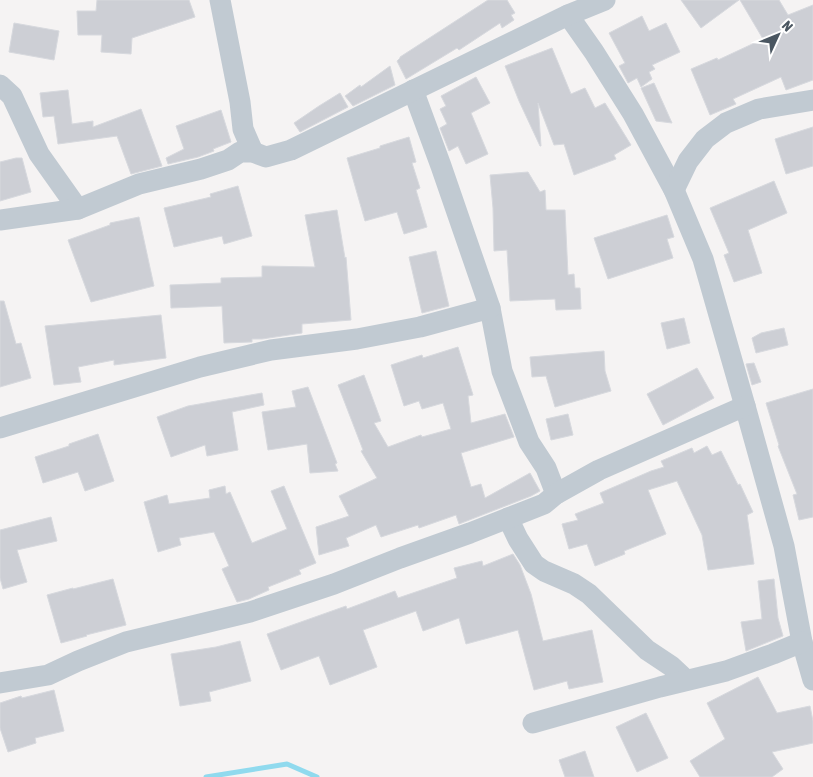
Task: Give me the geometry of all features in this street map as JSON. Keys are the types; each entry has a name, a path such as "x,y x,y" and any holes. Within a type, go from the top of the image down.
{"street":[{"path":"220,0 240,102 243,129 253,152"},
{"path":"0,220 78,209 139,184 228,160 240,152 253,152 266,156 291,150 568,15 605,0"},
{"path":"568,15 633,114 674,190 703,259 784,546 802,642 813,680"},
{"path":"0,86 12,96 39,154 78,209"},
{"path":"414,90 490,308 502,371 529,442 546,468 556,494"},
{"path":"674,190 688,161 705,138 726,123 759,109 813,100"},
{"path":"0,428 200,367 271,350 357,339 420,327 490,308"},
{"path":"2,676 48,674 126,642 250,612 334,584 544,504 556,494 599,470 745,406"},
{"path":"508,518 518,539 534,564 544,571 574,584 589,594 647,650 671,666 686,680"},
{"path":"533,722 686,680 726,671 802,642"}],"building":[{"path":"97,0 189,0 195,17 132,38 131,54 101,52 102,35 78,35 77,11 96,11"},
{"path":"488,0 507,0 515,13 511,15 514,20 502,28 500,23 459,50 457,48 406,79 397,61 400,57"},
{"path":"681,0 739,0 701,28"},
{"path":"740,0 779,0 788,15 813,5 813,80 786,90 781,77 733,99 736,104 710,115 691,69 717,58 718,60 763,39"},
{"path":"642,16 649,31 666,23 680,52 652,65 655,69 649,72 652,79 641,87 637,78 628,83 619,66 625,63 609,33"},
{"path":"14,23 59,31 54,60 9,52"},
{"path":"552,48 571,94 585,88 595,108 605,103 631,145 614,155 616,159 574,175 564,144 554,145 538,103 540,146 505,66"},
{"path":"390,66 395,85 353,106 345,96"},
{"path":"476,77 490,103 471,113 488,154 466,164 458,146 449,151 440,128 447,124 440,109 446,106 441,96"},
{"path":"654,83 672,123 656,121 641,88"},
{"path":"68,90 72,124 93,121 93,127 141,109 162,166 131,174 117,136 58,144 54,116 43,117 40,93"},
{"path":"340,93 348,107 300,132 294,123"},
{"path":"221,110 231,142 198,157 168,164 166,158 184,149 176,126"},
{"path":"813,127 813,166 786,174 775,139"},
{"path":"409,137 416,162 412,163 420,188 416,190 427,227 404,234 397,212 365,221 347,158"},
{"path":"22,158 31,192 0,201 0,162"},
{"path":"528,172 540,192 545,190 546,210 565,210 568,275 574,274 575,288 580,288 581,309 556,310 555,299 510,301 507,250 494,251 490,175"},
{"path":"774,181 787,213 748,230 762,273 734,282 724,255 729,253 710,208"},
{"path":"238,186 252,236 224,244 222,236 174,247 164,208 211,197 210,194"},
{"path":"337,210 346,257 351,320 302,324 302,333 252,339 252,342 224,343 222,306 171,308 170,285 221,283 221,278 262,277 262,266 315,267 305,215"},
{"path":"667,215 674,237 667,239 673,258 608,279 594,238"},
{"path":"139,217 154,286 91,302 68,240 110,225 110,223"},
{"path":"436,251 449,306 422,313 409,257"},
{"path":"0,301 4,301 16,344 21,343 31,378 0,387"},
{"path":"161,315 166,358 114,365 114,360 78,367 81,382 54,385 45,326"},
{"path":"684,318 690,343 667,349 661,323"},
{"path":"784,328 788,345 756,353 752,338 761,333"},
{"path":"458,347 473,395 468,396 471,423 505,414 514,437 461,453 471,487 481,484 485,498 530,473 540,491 459,524 456,515 419,528 418,525 381,537 376,525 346,538 349,546 319,555 316,527 349,516 339,496 377,478 361,451 363,450 338,385 364,375 381,421 374,423 388,447 421,435 422,437 451,429 443,403 422,409 419,401 404,406 391,365 422,355 423,358"},
{"path":"604,351 605,371 611,391 555,407 546,376 532,377 530,357"},
{"path":"754,363 761,382 752,385 746,364"},
{"path":"697,368 714,398 663,425 647,394"},
{"path":"308,387 337,463 335,464 338,471 310,473 307,444 268,450 262,412 296,407 292,391"},
{"path":"813,389 813,517 799,520 793,495 797,494 778,446 766,403"},
{"path":"262,393 264,405 232,412 238,450 207,456 205,445 171,457 157,417 188,406"},
{"path":"568,414 573,435 551,440 546,419"},
{"path":"98,434 114,481 85,491 78,472 43,483 35,457"},
{"path":"707,446 712,455 721,451 753,512 747,515 754,564 708,570 702,535 677,481 648,490 666,534 624,551 625,554 595,566 587,544 569,549 562,524 578,520 575,514 604,503 600,493 664,467 661,461 692,448 694,453"},
{"path":"225,486 226,494 230,492 252,543 287,529 271,491 284,486 316,563 299,570 301,574 268,587 269,590 237,602 222,569 229,566 214,532 179,538 181,545 158,552 144,502 167,495 169,504 210,498 209,490"},
{"path":"51,517 57,541 17,550 27,582 3,589 0,578 0,530"},
{"path":"513,554 520,565 531,594 543,641 592,630 603,682 569,689 567,681 534,690 518,630 466,644 459,618 423,631 416,611 363,630 377,667 330,685 319,656 281,670 267,634 346,606 347,609 395,591 398,598 457,578 454,568 482,561 483,566"},
{"path":"113,579 126,625 61,643 47,595"},
{"path":"774,579 778,618 783,636 746,651 741,622 762,619 758,581"},
{"path":"240,641 251,681 209,692 211,701 180,706 171,654"},
{"path":"758,677 777,713 810,706 813,721 813,743 772,752 783,769 772,777 700,777 690,761 725,739 707,703"},
{"path":"54,690 64,731 35,738 36,743 8,752 0,728 0,703 21,696 22,698"},
{"path":"646,713 668,758 637,772 616,727"},
{"path":"585,751 594,777 565,777 559,760"}],"waterway":[{"path":"206,777 287,764 317,777"}]}
